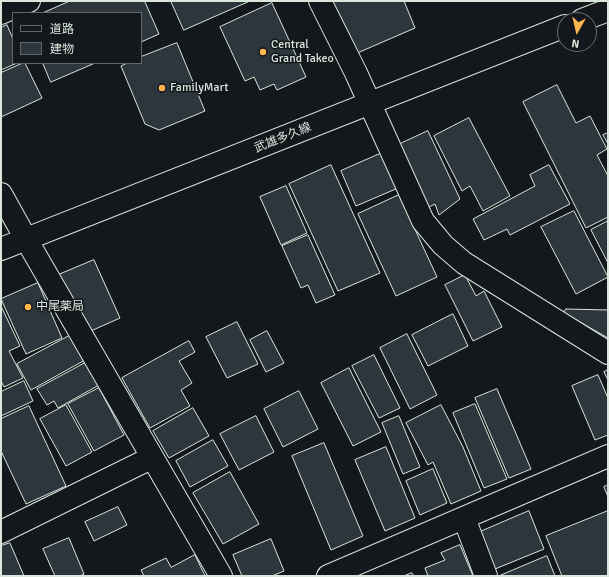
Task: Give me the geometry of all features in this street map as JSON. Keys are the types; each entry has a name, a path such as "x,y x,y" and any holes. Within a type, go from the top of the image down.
{"street":[{"path":"1,14 29,1"},
{"path":"320,1 356,73 423,221 443,245 464,263 608,353"},
{"path":"597,14 608,10"},
{"name":"武雄多久線","path":"1,249 557,29"},
{"path":"1,194 151,458 221,576"},
{"path":"328,576 608,456"},
{"path":"1,532 151,458"},
{"path":"464,518 486,576"}],"building":[{"path":"70,1 148,1 145,2 159,34 142,42 142,12 45,12"},
{"path":"171,1 250,1 184,30"},
{"path":"333,1 404,1 415,28 355,54"},
{"name":"Central Grand Takeo","path":"272,3 306,77 277,90 274,84 260,90 254,77 245,81 220,27"},
{"path":"7,25 12,37 12,64 15,64 1,70 1,28"},
{"path":"177,43 205,111 159,130 145,124 121,66 125,64 142,64 142,57"},
{"path":"21,64 25,64 42,98 1,117 1,73"},
{"path":"43,64 93,64 51,82"},
{"path":"557,85 576,123 590,116 607,149 597,155 608,176 608,217 586,228 523,102"},
{"path":"469,118 510,196 483,211 470,186 462,191 434,136"},
{"path":"428,131 460,199 439,215 435,204 425,209 398,145"},
{"path":"608,133 608,144 603,135"},
{"path":"382,153 398,188 356,206 341,171"},
{"path":"331,165 380,273 338,291 289,184"},
{"path":"549,165 570,204 510,235 507,229 484,240 473,219 535,186 530,175"},
{"path":"286,186 307,233 281,245 260,197"},
{"path":"399,195 437,277 396,296 358,214"},
{"path":"574,211 608,277 576,294 541,227"},
{"path":"608,221 608,263 591,230"},
{"path":"308,235 335,295 316,303 308,285 301,288 282,246"},
{"path":"94,260 120,318 84,334 56,276"},
{"path":"465,275 476,296 484,291 502,327 473,341 445,285"},
{"path":"38,283 62,338 26,354 1,299"},
{"path":"1,306 20,346 9,351 23,378 4,387 1,381"},
{"path":"566,309 608,310 608,338 564,313"},
{"path":"453,314 468,346 428,366 412,335"},
{"path":"237,322 258,364 227,378 206,337"},
{"path":"267,331 284,363 266,372 250,340"},
{"path":"407,334 437,395 410,409 380,348"},
{"path":"71,335 85,360 31,390 17,364"},
{"path":"189,341 195,352 179,361 192,383 181,390 190,406 150,428 122,378"},
{"path":"374,355 400,408 379,418 352,366"},
{"path":"87,362 99,385 58,408 54,401 47,405 37,389"},
{"path":"349,368 381,432 353,446 321,383"},
{"path":"608,370 608,380 604,372"},
{"path":"598,375 608,398 608,435 595,440 572,386"},
{"path":"24,381 33,401 1,416 1,392"},
{"path":"99,388 124,435 94,451 68,404"},
{"path":"497,389 531,469 509,478 475,398"},
{"path":"299,391 318,429 283,447 264,409"},
{"path":"475,404 507,479 484,488 453,413"},
{"path":"66,405 92,452 66,466 40,419"},
{"path":"441,405 463,447 481,491 451,504 433,462 428,465 406,423"},
{"path":"29,406 66,486 26,504 1,451 1,419"},
{"path":"193,408 209,436 169,458 153,431"},
{"path":"256,416 274,452 239,470 220,434"},
{"path":"399,416 420,467 403,474 382,423"},
{"path":"213,440 228,466 190,487 176,461"},
{"path":"324,443 363,536 331,550 292,456"},
{"path":"386,447 415,518 385,531 355,460"},
{"path":"433,469 447,503 420,515 406,481"},
{"path":"230,472 259,524 223,544 193,493"},
{"path":"608,485 608,497 604,487"},
{"path":"118,507 127,525 94,541 85,522"},
{"path":"529,511 544,549 495,569 480,532"},
{"path":"608,511 608,576 562,576 546,536"},
{"path":"69,538 84,574 80,576 55,576 43,549"},
{"path":"271,539 284,571 272,576 242,576 233,555"},
{"path":"10,543 24,576 1,576 1,546"},
{"path":"460,545 473,576 428,576 425,568 445,560 441,553"},
{"path":"195,555 205,576 144,576 141,570 166,558 171,567"},
{"path":"547,556 555,576 499,576"},
{"path":"412,573 414,576 404,576"}],"place":[{"name":"Central Grand Takeo","path":"263,52"},
{"name":"FamilyMart","path":"162,88"},
{"name":"中尾薬局","path":"28,307"}]}
